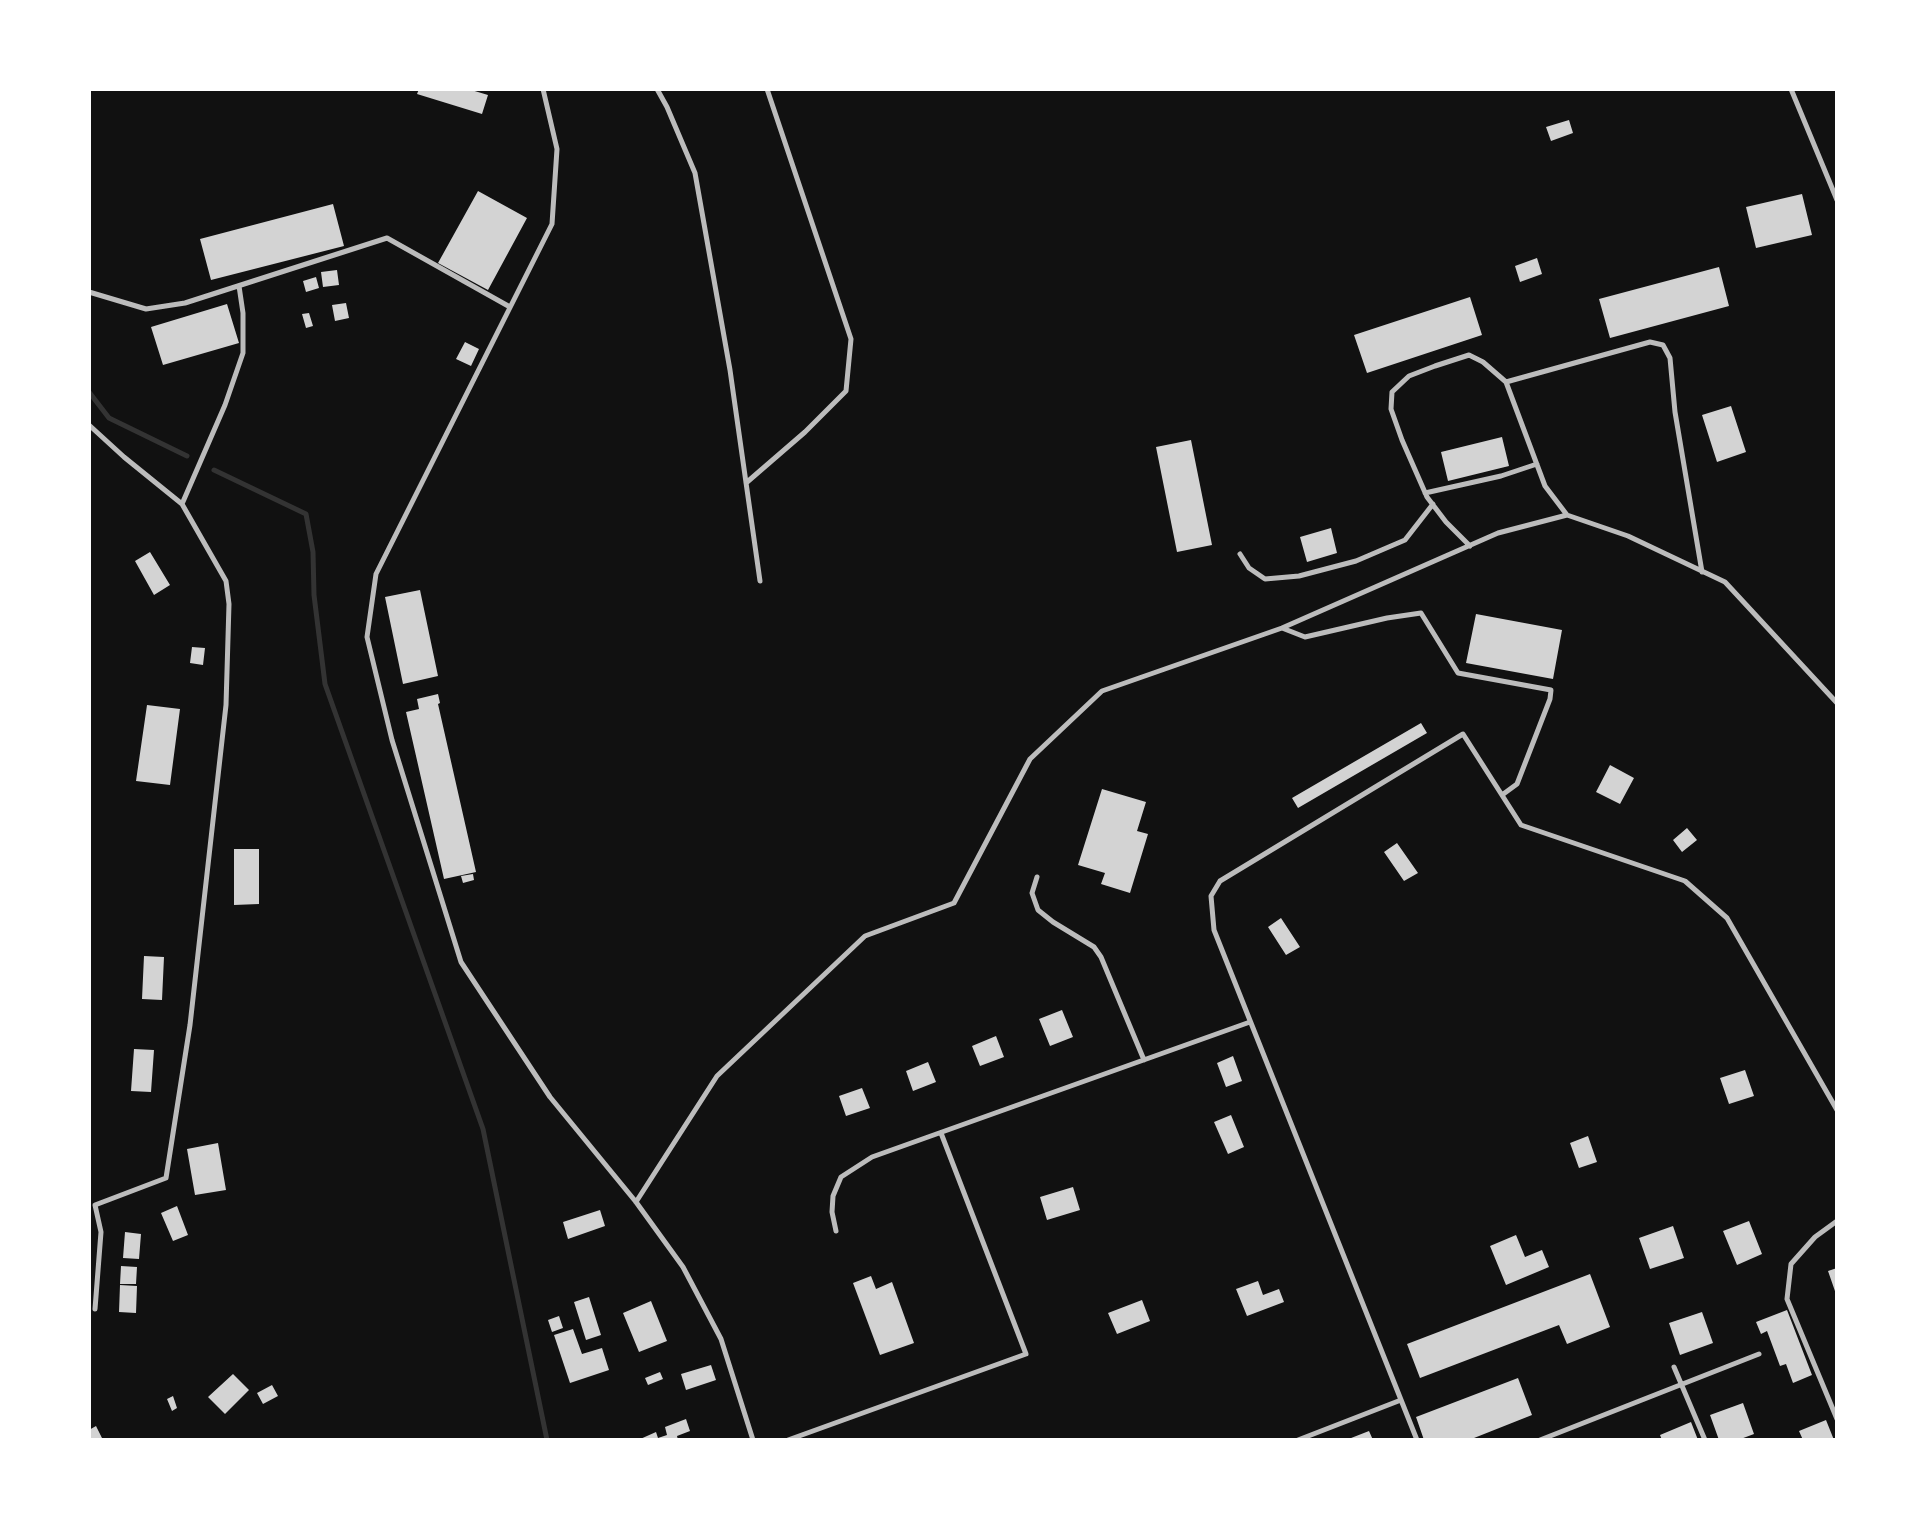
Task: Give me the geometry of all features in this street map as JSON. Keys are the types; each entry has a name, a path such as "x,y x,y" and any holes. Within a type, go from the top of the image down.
{"lane":[{"path":"543,89 557,149 552,224 376,575 367,637 392,740 461,962 550,1097 636,1202 683,1267 720,1339 752,1440"},
{"path":"657,89 695,173 728,357 760,581"},
{"path":"746,484 805,432 846,391 851,339 767,89"},
{"path":"1791,89 1837,200"},
{"path":"89,292 146,309 185,303 387,238 510,307"},
{"path":"182,505 225,405 243,353 243,313 239,286"},
{"path":"1506,382 1650,342 1663,345 1670,358 1675,412 1702,572"},
{"path":"1470,546 1446,522 1425,493 1391,409 1392,392 1409,376 1469,355 1483,362 1506,382 1545,486 1567,515"},
{"path":"89,425 182,505 226,581 229,604 226,705 190,1025 166,1178 95,1205 101,1232 95,1309"},
{"path":"1425,493 1501,476 1537,464"},
{"path":"1240,554 1249,568 1265,579 1299,576 1356,561 1405,540 1433,504"},
{"path":"636,1202 717,1076 865,936 954,903 1030,760 1102,691 1282,628 1498,533 1567,515 1628,536 1726,582 1837,703"},
{"path":"1282,628 1305,636 1421,613 1458,673 1551,690 1550,699 1517,784 1502,795"},
{"path":"1417,1440 1214,930 1211,895 1220,881 1463,734 1521,825 1685,881 1727,918 1837,1110"},
{"path":"1037,877 1032,893 1038,910 1094,947 1101,957 1144,1060"},
{"path":"836,1231 832,1212 833,1196 841,1177 872,1157 1251,1022"},
{"path":"788,1440 1026,1354 941,1133"},
{"path":"1837,1221 1815,1237 1791,1264 1787,1299 1837,1419"},
{"path":"1540,1440 1759,1354"},
{"path":"1674,1367 1705,1440"},
{"path":"1298,1440 1401,1400"}],"building":[{"path":"419,89 468,89 488,95 482,114 417,94"},
{"path":"1569,120 1573,133 1551,141 1546,127"},
{"path":"478,191 527,218 488,290 438,263"},
{"path":"1802,194 1812,235 1756,248 1746,207"},
{"path":"333,204 344,246 211,280 200,239"},
{"path":"1537,258 1542,274 1520,282 1515,266"},
{"path":"1719,267 1729,306 1610,338 1599,299"},
{"path":"337,270 339,285 323,287 321,272"},
{"path":"316,277 319,288 306,292 303,281"},
{"path":"1470,297 1482,335 1367,373 1354,335"},
{"path":"346,303 349,318 335,321 332,305"},
{"path":"227,304 239,343 163,365 151,327"},
{"path":"309,313 313,326 306,328 302,314"},
{"path":"465,342 479,349 471,366 456,359"},
{"path":"1731,406 1746,452 1717,462 1702,415"},
{"path":"1502,437 1509,466 1448,481 1441,452"},
{"path":"1191,440 1212,545 1177,552 1156,447"},
{"path":"1331,528 1337,553 1307,562 1300,537"},
{"path":"150,552 170,585 154,595 135,561"},
{"path":"420,590 438,676 403,684 385,597"},
{"path":"1476,614 1562,630 1553,679 1466,663"},
{"path":"192,647 205,648 203,665 190,663"},
{"path":"438,694 476,872 444,879 406,712 419,709 417,699"},
{"path":"147,705 180,709 170,785 136,781"},
{"path":"1421,723 1427,733 1298,808 1292,798"},
{"path":"1610,765 1634,778 1620,804 1596,792"},
{"path":"1102,789 1146,802 1137,831 1148,834 1130,893 1101,884 1105,873 1078,865"},
{"path":"1687,828 1697,840 1682,852 1673,840"},
{"path":"1397,843 1418,873 1404,881 1384,852"},
{"path":"234,849 259,849 259,904 234,905"},
{"path":"473,874 474,880 463,883 461,876"},
{"path":"1281,918 1300,947 1286,955 1268,927"},
{"path":"144,956 164,957 162,1000 142,999"},
{"path":"1062,1010 1073,1037 1050,1046 1039,1019"},
{"path":"996,1036 1004,1057 980,1066 972,1046"},
{"path":"134,1049 154,1050 151,1092 131,1091"},
{"path":"1233,1056 1242,1081 1226,1087 1217,1063"},
{"path":"928,1062 936,1082 913,1091 906,1071"},
{"path":"1745,1070 1754,1096 1729,1104 1720,1078"},
{"path":"862,1088 870,1108 846,1116 839,1096"},
{"path":"1231,1115 1244,1147 1228,1154 1214,1122"},
{"path":"1588,1136 1597,1162 1579,1168 1570,1143"},
{"path":"218,1143 226,1190 195,1195 187,1149"},
{"path":"1073,1187 1080,1210 1047,1220 1040,1197"},
{"path":"177,1206 188,1235 173,1241 161,1213"},
{"path":"600,1210 605,1226 568,1239 563,1222"},
{"path":"1749,1221 1762,1254 1737,1265 1723,1231"},
{"path":"1673,1226 1684,1258 1650,1269 1639,1238"},
{"path":"125,1232 141,1234 139,1259 123,1258"},
{"path":"1516,1235 1525,1257 1542,1250 1549,1267 1506,1285 1490,1246"},
{"path":"121,1266 137,1267 136,1284 120,1284"},
{"path":"1837,1268 1837,1293 1836,1294 1828,1271"},
{"path":"1590,1274 1610,1327 1567,1344 1559,1325 1420,1378 1407,1344"},
{"path":"871,1276 876,1289 892,1282 914,1343 880,1355 853,1283"},
{"path":"1258,1281 1263,1295 1279,1289 1284,1302 1247,1316 1236,1289"},
{"path":"120,1285 137,1286 136,1313 119,1312"},
{"path":"589,1297 601,1335 586,1340 574,1302"},
{"path":"1142,1300 1150,1321 1117,1334 1108,1313"},
{"path":"651,1301 667,1341 639,1352 623,1313"},
{"path":"1787,1310 1812,1375 1793,1383 1786,1364 1780,1366 1767,1331 1761,1334 1756,1322"},
{"path":"1702,1312 1713,1343 1680,1355 1669,1323"},
{"path":"559,1316 563,1328 552,1332 548,1320"},
{"path":"573,1329 582,1354 602,1348 609,1370 570,1383 554,1335"},
{"path":"711,1365 716,1380 686,1390 681,1374"},
{"path":"660,1372 663,1379 648,1385 645,1378"},
{"path":"233,1374 249,1390 225,1414 208,1397"},
{"path":"1518,1378 1532,1415 1469,1440 1424,1440 1416,1417"},
{"path":"272,1385 278,1396 263,1404 257,1393"},
{"path":"173,1396 177,1408 172,1411 167,1399"},
{"path":"1743,1403 1754,1434 1738,1440 1719,1440 1710,1415"},
{"path":"686,1419 690,1431 677,1436 678,1440 638,1440 656,1432 658,1438 667,1435 665,1427"},
{"path":"1826,1420 1834,1440 1803,1440 1799,1431"},
{"path":"1691,1422 1698,1440 1662,1440 1660,1435"},
{"path":"96,1426 103,1440 89,1440 89,1430"},
{"path":"1369,1431 1373,1440 1346,1440"}],"waterway":[{"path":"89,392 109,418 187,456"},
{"path":"214,470 306,514 313,552 314,595 325,684 483,1129 547,1440"}]}
